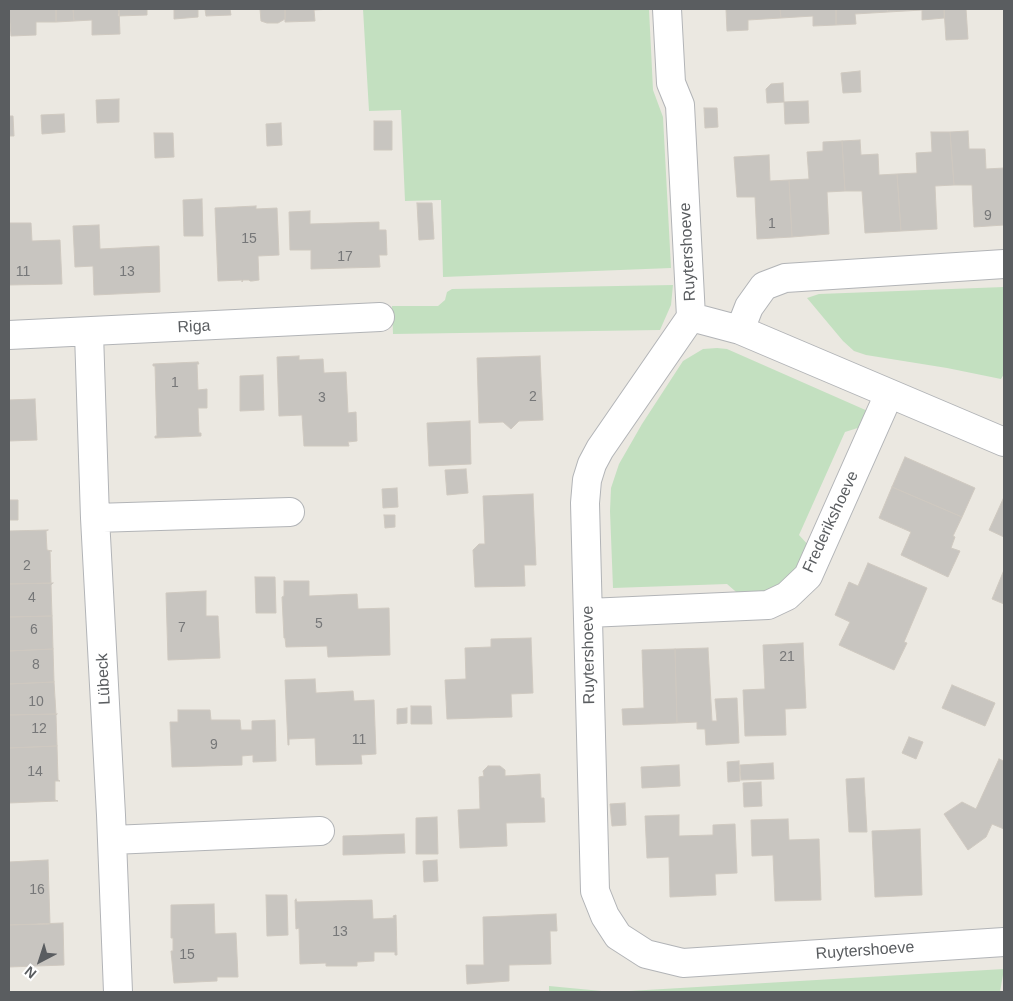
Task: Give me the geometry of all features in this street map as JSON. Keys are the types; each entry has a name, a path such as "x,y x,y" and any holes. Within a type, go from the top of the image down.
{"street":[{"name":"Ruytershoeve","path":"667,9 671,83 680,105 691,316 600,449 592,464 587,480 584,503 595,891 605,916 618,936 646,954 683,963 1004,942"},
{"path":"740,330 748,307 764,286 785,278 1004,264"},
{"path":"691,316 740,330 1004,442"},
{"name":"Riga","path":"9,335 380,317"},
{"name":"Lübeck","path":"89,332 95,518 118,992"},
{"name":"Frederikshoeve","path":"588,613 768,605 787,596 808,576 889,394"},
{"path":"95,518 290,512"},
{"path":"112,840 320,831"}],"green space":[{"path":"363,9 649,9 653,90 663,117 671,268 443,277 441,200 405,201 401,110 369,111"},
{"path":"673,285 671,305 660,330 393,334 392,306 438,306 445,300 447,292 452,289"},
{"path":"1004,287 1004,374 1001,379 866,355 854,351 843,341 807,298 819,294"},
{"path":"703,349 727,349 870,412 864,426 845,432 799,535 811,548 799,571 767,594 742,597 727,584 613,588 611,488 619,464 642,424 683,361"},
{"path":"1004,969 1000,992 612,992"},
{"path":"549,986 612,992 549,992"}],"building":[{"path":"9,9 56,9 56,22 36,22 36,35 11,36"},
{"path":"56,9 73,9 74,21 56,22"},
{"path":"73,9 119,9 120,34 92,35 92,20 74,21"},
{"path":"119,9 147,9 147,15 118,16"},
{"path":"174,9 198,9 198,17 174,19"},
{"path":"205,9 230,9 231,15 206,16"},
{"path":"260,9 285,9 285,19 278,23 261,21"},
{"path":"285,9 332,9 314,10 315,21 285,22"},
{"path":"726,9 780,9 781,18 748,20 748,30 727,31"},
{"path":"780,9 836,9 836,25 813,26 813,16 781,18"},
{"path":"836,9 887,9 888,12 855,14 856,24 836,25"},
{"path":"887,9 944,9 944,18 922,20 922,10 888,12"},
{"path":"944,9 966,9 968,39 946,40"},
{"path":"860,71 861,92 843,93 841,73"},
{"path":"783,83 784,102 767,103 766,89 771,84"},
{"path":"119,99 119,122 97,123 96,100"},
{"path":"808,101 809,123 785,124 784,102"},
{"path":"704,108 717,108 718,127 705,128"},
{"path":"64,114 65,132 42,134 41,115"},
{"path":"9,116 13,116 14,136 9,136"},
{"path":"374,121 392,121 392,150 374,150"},
{"path":"281,123 282,145 267,146 266,124"},
{"path":"968,131 969,149 985,149 986,169 1004,168 1004,225 974,227 972,185 954,185 950,132"},
{"path":"931,132 950,132 954,185 935,186 937,229 901,231 897,174 917,173 916,153 932,152"},
{"path":"154,133 173,133 174,157 155,158"},
{"path":"860,140 861,155 878,154 879,175 897,174 901,231 865,233 862,191 845,191 842,141"},
{"path":"842,141 845,191 827,192 829,234 792,237 789,180 809,179 807,152 823,151 823,142"},
{"path":"769,155 770,181 789,180 792,237 757,239 755,197 737,197 734,157"},
{"path":"202,199 203,236 184,236 183,200"},
{"path":"417,203 432,203 434,239 419,240"},
{"path":"256,206 256,209 277,208 279,255 258,256 259,280 243,280 242,282 242,280 218,281 215,208"},
{"path":"310,211 310,224 379,222 379,230 386,230 387,255 379,255 380,267 311,269 311,250 290,250 289,212"},
{"path":"9,223 31,223 32,241 60,240 62,284 9,285"},
{"path":"99,225 100,249 159,246 160,292 94,295 93,266 75,267 73,226"},
{"path":"299,356 299,360 323,359 324,373 346,372 348,413 356,412 357,441 348,442 349,446 304,446 302,415 279,416 277,357"},
{"path":"540,356 543,420 519,421 511,429 503,422 479,423 477,358"},
{"path":"198,362 198,390 207,389 207,408 198,408 199,433 201,433 201,436 155,438 157,436 155,366 153,364"},
{"path":"263,375 264,410 240,411 240,376"},
{"path":"35,399 37,440 9,441 9,400"},
{"path":"470,421 471,464 429,466 427,423"},
{"path":"905,457 975,488 962,517 892,487"},
{"path":"466,469 468,493 447,495 445,470"},
{"path":"892,487 962,517 953,536 955,537 951,548 960,551 948,577 901,555 911,532 879,518"},
{"path":"397,488 398,507 383,508 382,489"},
{"path":"533,494 536,565 524,565 525,586 475,587 473,550 479,544 485,544 483,496"},
{"path":"1004,497 1004,537 989,530"},
{"path":"9,500 18,500 18,520 9,520"},
{"path":"384,515 395,515 395,527 385,528"},
{"path":"48,530 46,531 47,550 52,551 50,551 51,583 9,584 9,531"},
{"path":"868,563 927,588 904,642 907,643 894,670 839,645 850,622 835,615 849,582 858,586"},
{"path":"1004,570 1004,604 992,599"},
{"path":"255,577 275,577 276,613 256,613"},
{"path":"284,581 309,581 309,596 357,594 358,609 389,608 390,655 328,657 327,646 286,647 282,597 284,596"},
{"path":"53,583 51,585 52,616 9,617 9,584"},
{"path":"206,591 206,616 218,616 220,658 168,660 166,593"},
{"path":"52,616 53,649 9,651 9,617"},
{"path":"531,638 533,693 511,694 512,717 447,719 445,680 466,679 465,648 491,647 491,639"},
{"path":"803,643 806,708 785,709 786,735 745,736 743,690 765,689 763,645"},
{"path":"708,648 712,721 717,721 715,699 737,698 739,743 706,745 705,729 697,729 697,722 677,723 675,649"},
{"path":"53,649 54,682 9,684 9,651"},
{"path":"675,649 677,723 623,725 622,709 644,708 642,650"},
{"path":"315,679 316,693 353,691 354,701 374,700 376,754 361,755 362,764 316,765 315,738 289,739 288,745 285,680"},
{"path":"54,682 56,714 9,715 9,684"},
{"path":"952,685 995,703 985,726 942,708"},
{"path":"411,706 431,706 432,724 411,724"},
{"path":"407,708 407,723 397,724 397,709"},
{"path":"178,710 210,710 211,720 240,720 241,730 252,730 252,721 275,720 276,761 253,762 253,755 242,756 242,765 172,767 170,722 178,722"},
{"path":"57,714 57,746 9,748 9,715"},
{"path":"909,737 923,742 916,759 902,753"},
{"path":"57,746 58,780 60,781 55,781 55,800 58,801 9,803 9,748"},
{"path":"999,759 1004,761 1004,829 992,824 986,837 968,850 944,814 962,802 976,809"},
{"path":"739,761 740,781 728,782 727,762"},
{"path":"773,763 774,779 741,780 740,765"},
{"path":"679,765 680,786 642,788 641,767"},
{"path":"488,766 500,766 505,770 505,776 540,774 545,822 506,823 507,846 460,848 458,810 480,809 479,777 484,776 483,771"},
{"path":"864,778 867,832 849,832 846,779"},
{"path":"761,782 762,806 744,807 743,783"},
{"path":"625,803 626,825 612,826 610,804"},
{"path":"679,815 679,836 713,835 713,825 735,824 737,873 715,874 716,895 670,897 669,857 647,858 645,816"},
{"path":"437,817 438,854 416,854 416,818"},
{"path":"788,819 789,840 819,839 821,900 775,901 773,855 752,856 751,820"},
{"path":"920,829 922,895 875,897 872,831"},
{"path":"404,834 405,853 343,855 343,836"},
{"path":"48,860 50,924 9,925 9,862"},
{"path":"437,860 438,881 424,882 423,861"},
{"path":"266,895 287,895 288,935 267,936"},
{"path":"296,899 297,902 372,900 373,919 394,918 393,916 396,915 397,955 395,955 395,952 374,952 374,961 357,962 357,966 326,966 326,963 300,964 299,928 296,929"},
{"path":"214,904 215,934 236,933 238,977 217,977 217,981 174,983 171,951 173,951 173,938 171,938 171,905"},
{"path":"556,914 557,931 550,931 551,964 509,965 509,981 467,984 466,965 484,965 483,917"},
{"path":"63,923 64,965 9,967 9,925"}]}
